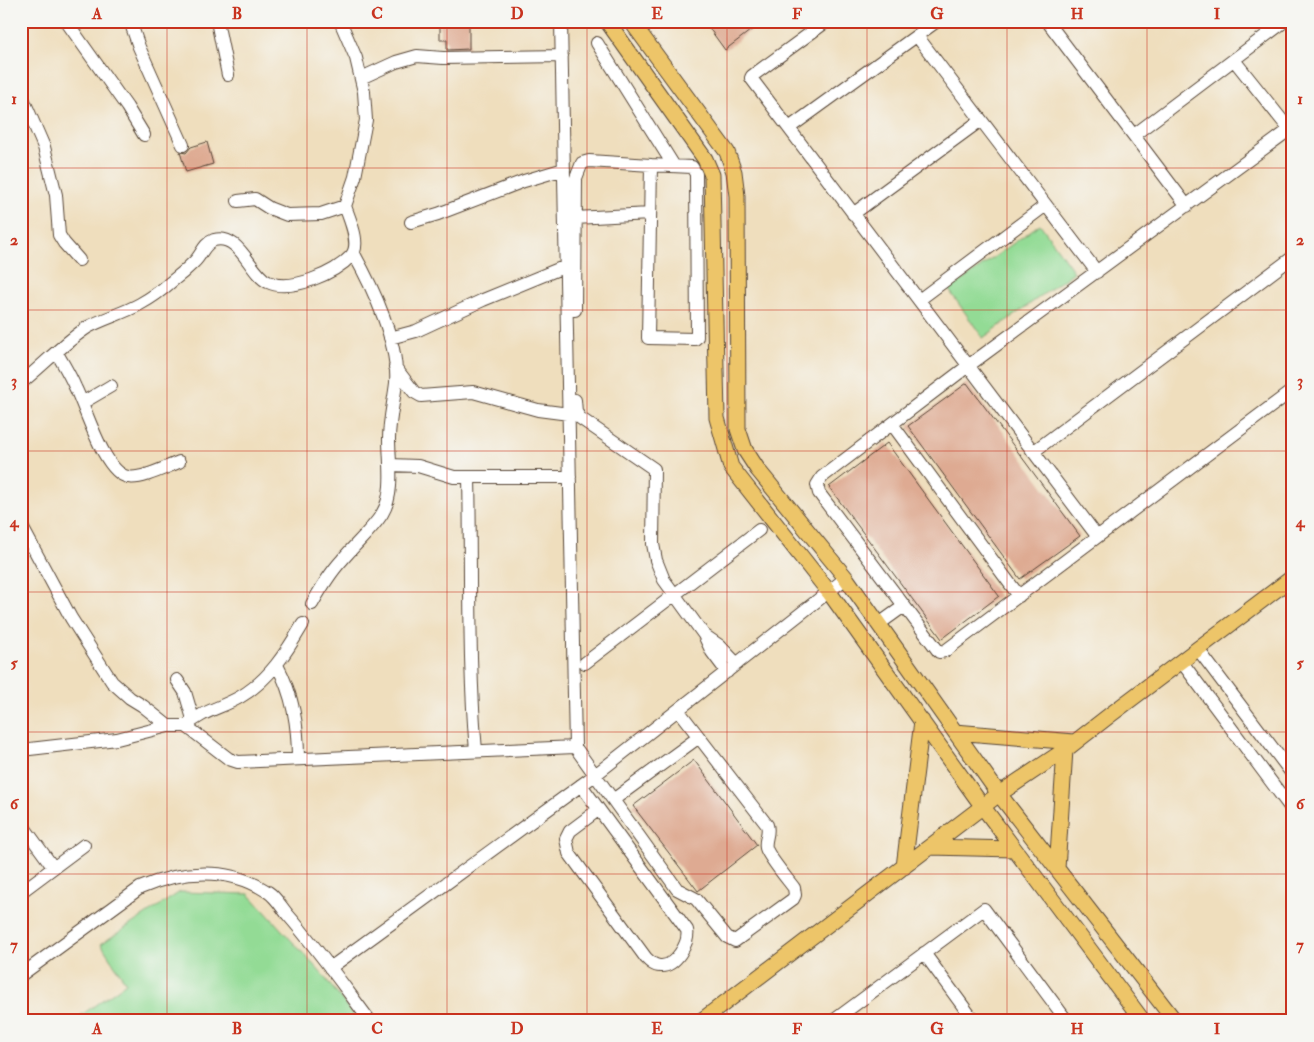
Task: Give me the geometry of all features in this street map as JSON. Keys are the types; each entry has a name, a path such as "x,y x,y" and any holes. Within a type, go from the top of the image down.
{"main road":[{"path":"606,21 705,159 712,175 717,418 731,467 829,592 983,807 1143,1021"},
{"path":"631,21 726,152 734,172 737,196 738,429 745,450 758,470 846,578 999,794 1175,1021"},
{"path":"701,1021 999,794 1070,746 1293,577"},
{"path":"904,867 922,721"},
{"path":"955,732 1070,746"},
{"path":"1057,869 1070,746"},
{"path":"930,847 1014,849"}],"street":[{"path":"66,21 122,100 144,135"},
{"path":"130,21 139,47 183,145"},
{"path":"217,21 228,75"},
{"path":"312,604 323,584 341,560 382,514 387,504 390,465 389,436 396,382 390,338 378,304 354,254 356,244 353,228 345,206 355,177 366,120 364,92 356,58 340,21"},
{"path":"561,21 575,747 677,889 698,902 731,940 738,940 784,907 793,899 795,891 767,852 767,825 678,710"},
{"path":"827,21 752,77 1097,536"},
{"path":"789,128 937,21"},
{"path":"1134,135 1285,21"},
{"path":"1051,23 1187,206"},
{"path":"917,36 1097,272"},
{"path":"597,42 674,166"},
{"path":"361,78 396,62 416,56 443,58 562,56"},
{"path":"1234,60 1291,132 968,366 822,477 817,485 819,493 939,652 945,651 1293,390"},
{"path":"21,94 44,147 56,195 59,235 79,260"},
{"path":"854,214 981,120"},
{"path":"651,165 648,338 695,338 697,336 696,174 692,168 674,166 590,161 582,163 576,178 575,218 576,412 580,418 654,470 653,544 656,560 664,580 674,595 704,635 720,646 732,668"},
{"path":"411,222 438,214 524,181 564,169"},
{"path":"238,200 255,199 269,208 287,215 321,214 345,206"},
{"path":"919,300 1046,205"},
{"path":"575,218 650,214"},
{"path":"21,383 83,331 141,304 171,282 194,262 208,243 223,240 231,244 243,253 255,272 267,282 278,285 305,282 334,270 354,254"},
{"path":"1033,452 1293,258"},
{"path":"390,338 416,331 483,300 566,266"},
{"path":"57,353 76,388 102,452 122,476 138,477 179,462"},
{"path":"395,367 414,392 421,396 473,392 538,410 569,414"},
{"path":"82,403 111,386"},
{"path":"892,424 1019,596"},
{"path":"390,465 418,466 449,476 570,477"},
{"path":"469,477 472,707 476,751"},
{"path":"21,525 71,618 112,682 168,726"},
{"path":"585,663 632,625 759,530"},
{"path":"330,968 595,775 846,578"},
{"path":"879,624 904,606"},
{"path":"21,750 117,738 190,722 210,710 239,698 254,688 277,665 303,624"},
{"path":"1198,648 1293,776"},
{"path":"1181,661 1293,811"},
{"path":"277,665 291,696 298,736 298,759"},
{"path":"177,680 185,692 190,722 233,761 575,747"},
{"path":"613,800 699,737"},
{"path":"581,785 687,930 686,944 680,953 666,965 652,964 646,958 569,853 566,839 570,831 598,810"},
{"path":"21,823 53,868"},
{"path":"21,892 84,846"},
{"path":"21,975 140,888 160,879 187,874 216,873 240,878 269,892 370,1021"},
{"path":"833,1021 984,909 1067,1021"},
{"path":"924,953 967,1018"}],"green space":[{"path":"1040,224 1074,272 983,338 949,290"},
{"path":"180,892 249,894 322,974 358,1021 73,1021 126,983 101,944"}],"building":[{"path":"440,21 469,21 469,49 447,50 447,40 440,40"},
{"path":"704,21 763,21 725,50"},
{"path":"207,142 213,164 186,172 180,152 186,153 191,147"},
{"path":"967,383 1080,536 1020,579 908,426"},
{"path":"887,443 999,596 942,639 829,487"},
{"path":"694,760 757,845 698,891 633,806"}]}
